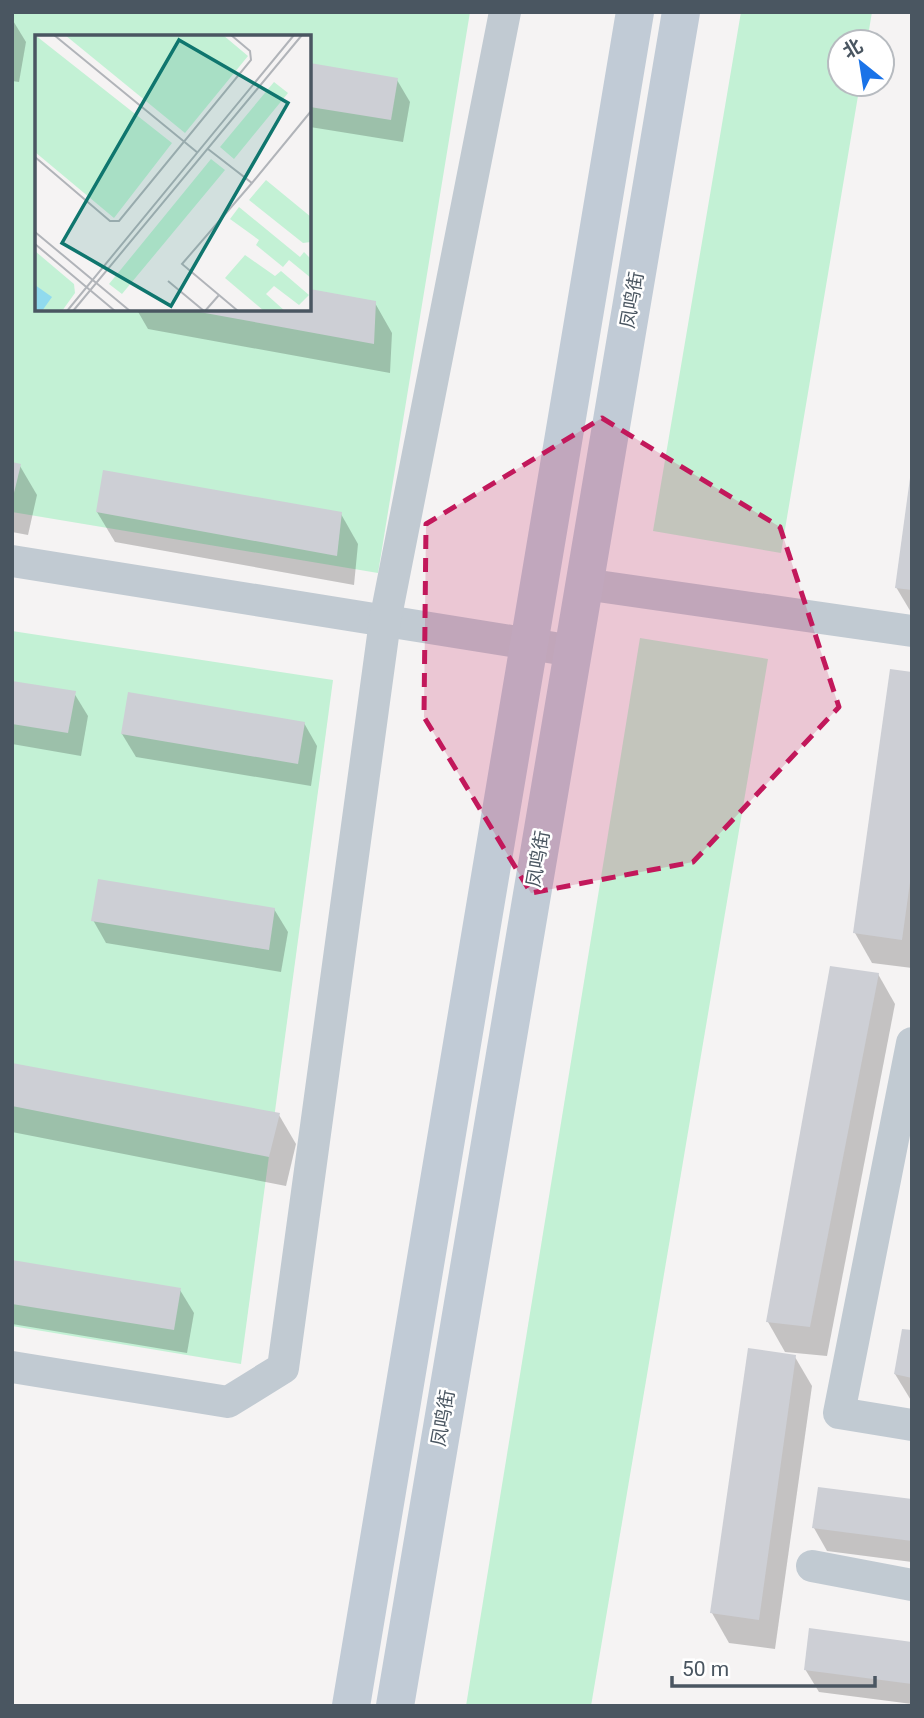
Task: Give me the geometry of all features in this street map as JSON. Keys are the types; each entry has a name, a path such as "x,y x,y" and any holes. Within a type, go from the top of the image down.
{"main road":[{"path":"351,1706 635,12"},
{"name":"凤鸣街","path":"395,1706 681,12"}],"street":[{"path":"12,1367 228,1402 283,1368 385,621 505,12"},
{"path":"12,561 573,651"},
{"path":"584,584 912,631"},
{"path":"912,1043 839,1413 912,1425"},
{"path":"812,1566 912,1585"}],"highlighted area":[{"path":"602,418 780,527 839,707 693,862 531,893 424,717 426,524"}],"green space":[{"path":"12,12 470,12 378,573 12,512"},
{"path":"741,12 872,12 869,28 826,28 826,98 858,98 781,553 653,531"},
{"path":"12,631 333,680 241,1364 12,1326"},
{"path":"640,638 768,659 591,1706 466,1706"}],"building":[{"path":"312,63 398,78 391,120 312,107"},
{"path":"312,289 376,301 374,344 199,312 312,312"},
{"path":"12,462 21,464 13,497 12,497"},
{"path":"103,470 342,512 337,556 96,512"},
{"path":"912,478 912,590 895,588"},
{"path":"890,669 912,672 912,868 902,940 853,933"},
{"path":"12,681 76,691 68,733 12,724"},
{"path":"128,692 305,722 298,764 121,734"},
{"path":"98,879 275,908 269,950 91,921"},
{"path":"830,966 879,973 810,1327 766,1322"},
{"path":"12,1063 280,1113 269,1157 12,1106"},
{"path":"12,1260 181,1288 174,1330 12,1304"},
{"path":"902,1329 912,1330 912,1378 894,1374"},
{"path":"748,1348 796,1355 759,1620 710,1613"},
{"path":"818,1487 912,1499 912,1541 812,1528"},
{"path":"809,1628 912,1642 912,1684 804,1670"}]}
